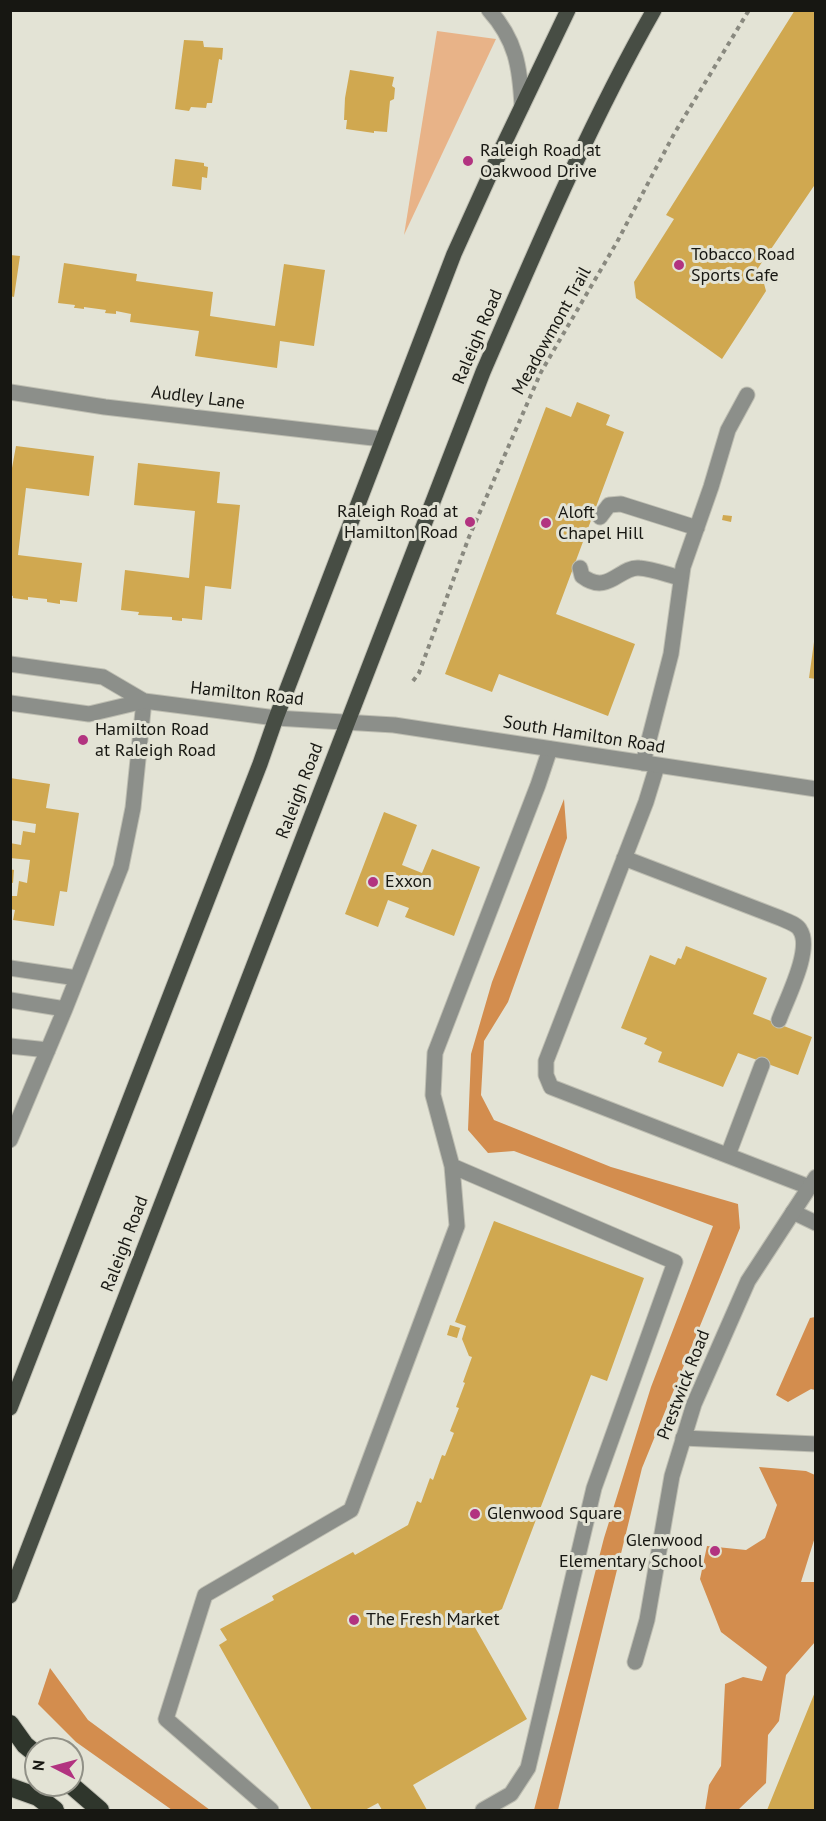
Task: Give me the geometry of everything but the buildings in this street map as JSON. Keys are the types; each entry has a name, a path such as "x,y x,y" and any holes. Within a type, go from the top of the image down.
{"highway":[{"path":"10,1724 24,1744"},
{"path":"10,1787 38,1797 55,1810"},
{"path":"84,1796 100,1810"}],"main road":[{"path":"10,1408 252,786 454,254 568,10"},
{"name":"Raleigh Road","path":"10,1596 483,372 589,137 636,41 654,10"}],"street":[{"path":"489,10 511,41 520,71 522,106"},
{"name":"Audley Lane","path":"10,392 105,407 382,439"},
{"path":"747,394 728,430 683,567 650,765 624,858 546,1061 546,1075 551,1087 728,1155 812,1182"},
{"path":"600,517 609,505 621,504 696,528"},
{"path":"580,568 582,576 589,582 601,583 616,579 637,567 681,578"},
{"name":"Hamilton Road","path":"10,664 103,677 144,701"},
{"path":"10,1140 121,867 133,808 144,701"},
{"name":"Hamilton Road","path":"10,703 89,714 144,701 276,718 347,722"},
{"name":"South Hamilton Road","path":"347,722 394,725 816,789"},
{"path":"271,1810 166,1719 205,1595 351,1510 457,1226 452,1167 433,1095 435,1053 538,785 550,748"},
{"path":"624,858 780,918 799,928 804,938 805,951 779,1020"},
{"path":"10,968 77,978"},
{"path":"10,1000 65,1009"},
{"path":"10,1046 48,1050"},
{"path":"728,1155 762,1065"},
{"path":"452,1167 675,1262 594,1488 528,1768 511,1794 483,1810"},
{"name":"Prestwick Road","path":"635,1662 647,1620 672,1476 694,1404 748,1281 812,1182"},
{"path":"793,1212 816,1223"},
{"path":"683,1438 816,1444"}],"path":[{"name":"Meadowmont Trail","path":"413,681 419,673 469,537 541,372 617,242 674,134 749,10"}],"shaded area":[{"path":"437,31 496,39 404,235"},
{"path":"564,799 567,838 508,1002 484,1041 481,1095 494,1120 611,1167 738,1204 740,1228 642,1468 558,1810 534,1810 604,1538 651,1387 713,1226 514,1151 488,1153 468,1130 471,1054 492,982"},
{"path":"815,1317 815,1390 811,1389 788,1402 776,1395 810,1318"},
{"path":"759,1467 806,1471 815,1475 815,1537 801,1582 815,1582 815,1642 786,1675 779,1721 768,1735 766,1783 738,1810 705,1810 709,1785 721,1766 725,1684 743,1677 762,1681 767,1667 721,1632 700,1579 707,1546 746,1550 765,1538 777,1505"},
{"path":"50,1668 88,1720 210,1810 172,1810 84,1748 84,1737 71,1737 38,1704"}],"place":[{"name":"Raleigh Road at Oakwood Drive","path":"468,161"},
{"name":"Tobacco Road Sports Cafe","path":"679,265"},
{"name":"Raleigh Road at Hamilton Road","path":"470,522"},
{"name":"Aloft Chapel Hill","path":"546,523"},
{"name":"Hamilton Road at Raleigh Road","path":"83,740"},
{"name":"Exxon","path":"373,882"},
{"name":"Glenwood Square","path":"475,1514"},
{"name":"Glenwood Elementary School","path":"715,1551"},
{"name":"The Fresh Market","path":"354,1620"}]}
